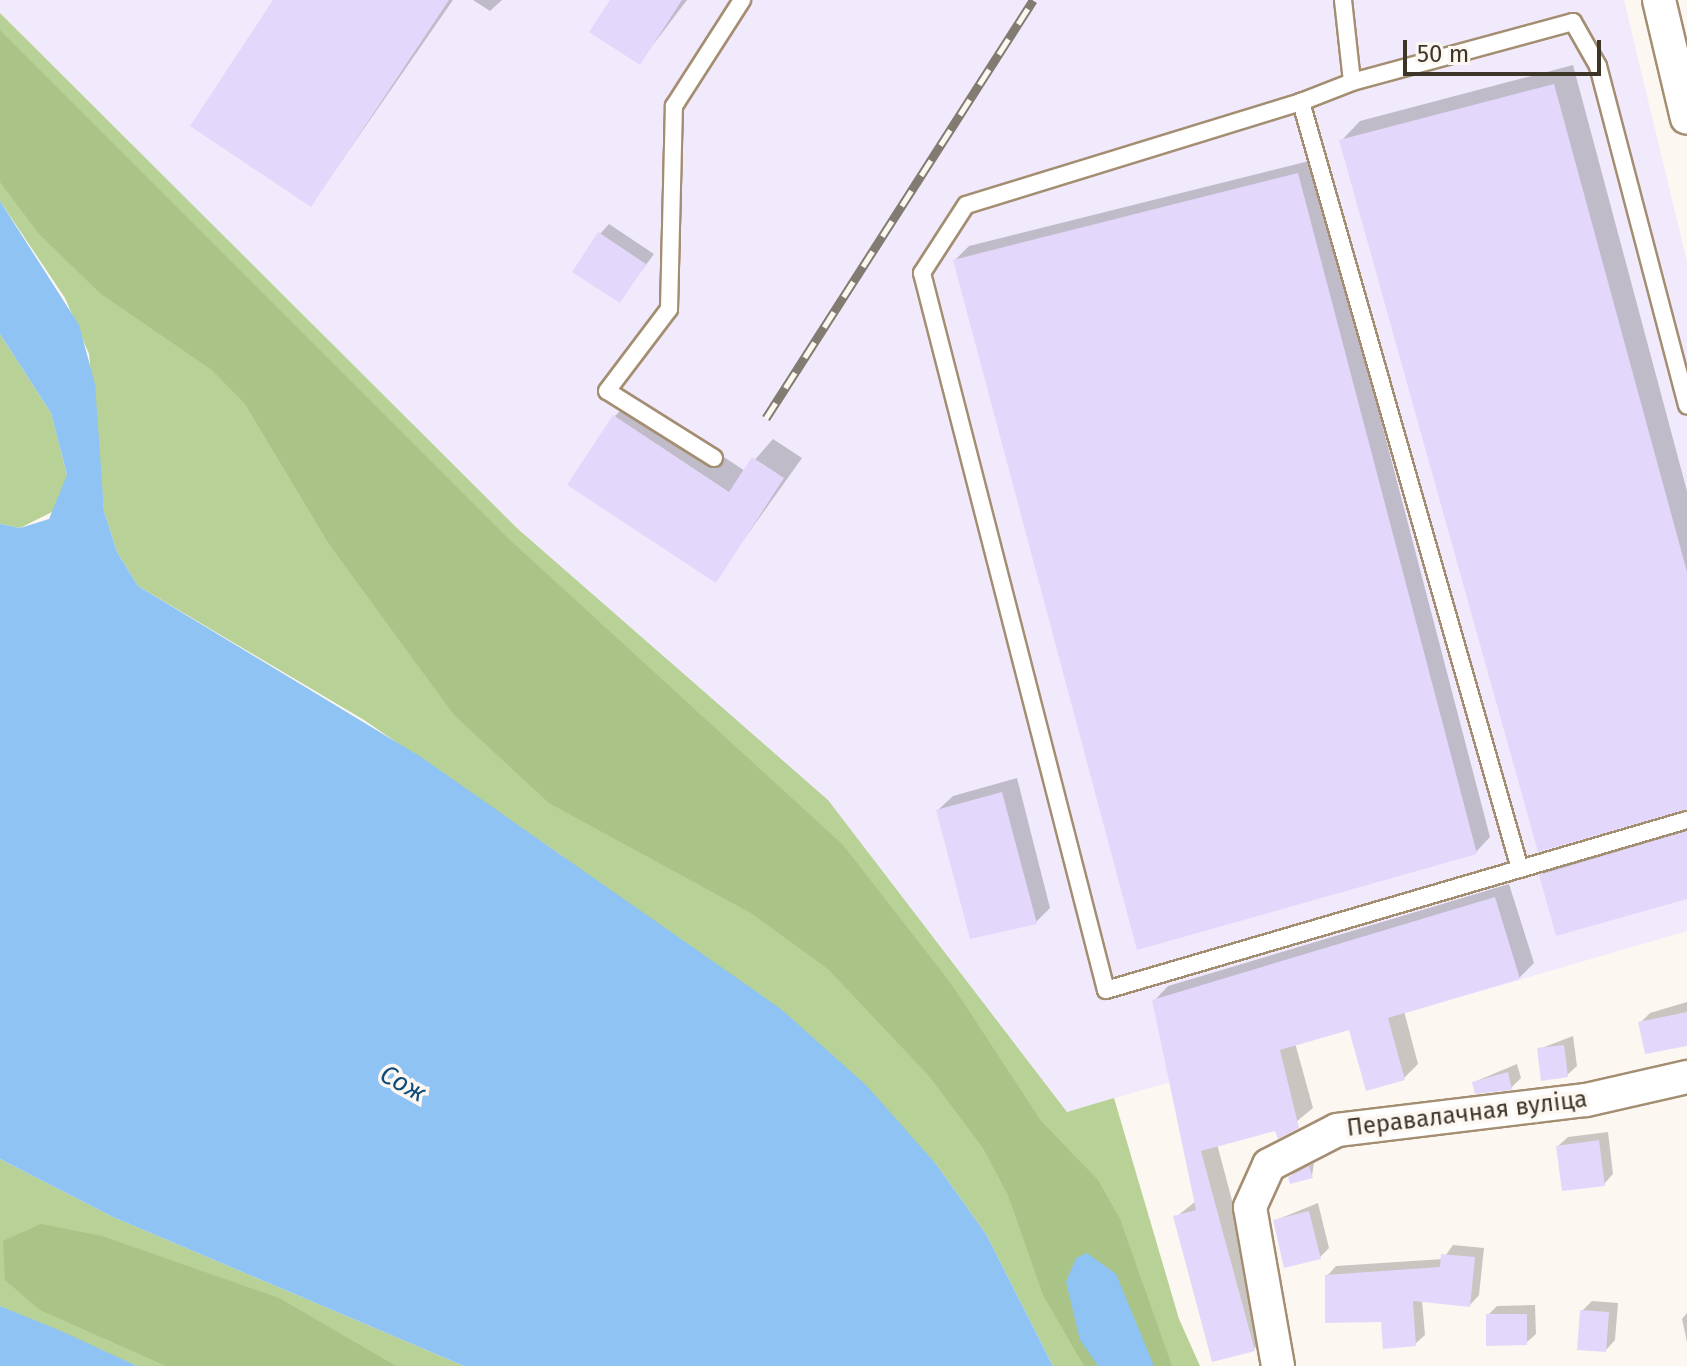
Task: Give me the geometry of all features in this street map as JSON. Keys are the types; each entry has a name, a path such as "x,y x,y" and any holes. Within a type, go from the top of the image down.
{"street":[{"path":"1659,0 1687,118"},
{"name":"Перавалачная вуліца","path":"1278,1366 1250,1207 1269,1165 1337,1130 1586,1100 1687,1077"}],"lane":[{"path":"714,458 607,391 669,309 674,106 742,0"},
{"path":"1343,0 1352,82"},
{"path":"1687,406 1598,66 1573,22 1352,82 1301,102 966,205 922,273 1106,990 1687,820"},
{"path":"1301,102 1520,869"}],"shaded area":[{"path":"0,0 1624,0 1687,262 1687,931 1067,1112 828,800 518,529 0,13"}],"green space":[{"path":"0,13 518,529 828,800 1067,1112 1114,1098 1179,1319 1200,1366 1053,1366 986,1234 936,1164 561,855 364,720 138,586 117,552 104,511 89,354 65,298 0,201"},
{"path":"0,30 511,541 843,845 952,985 1041,1121 1098,1180 1120,1219 1172,1366 1084,1366 1043,1295 1008,1195 983,1148 929,1076 828,969 751,913 549,803 454,715 329,544 245,404 212,370 101,294 39,234 0,182"},
{"path":"0,334 51,413 67,475 58,509 20,528 0,524"},
{"path":"0,1159 113,1217 464,1366 137,1366 0,1306"},
{"path":"41,1224 102,1236 279,1298 396,1366 166,1366 40,1310 5,1280 3,1241"}],"water":[{"name":"Сож","path":"0,201 79,325 95,384 104,511 117,552 138,586 421,757 781,1009 866,1085 936,1164 986,1234 1053,1366 464,1366 113,1217 0,1159 0,524 20,528 49,519 67,475 51,413 0,334"},
{"path":"1087,1253 1116,1274 1154,1366 1098,1366 1080,1340 1066,1282 1076,1258"},
{"path":"0,1306 61,1331 137,1366 0,1366"}],"building":[{"path":"273,0 449,0 311,207 190,126"},
{"path":"610,0 682,0 640,65 589,32"},
{"path":"1554,84 1687,572 1687,809 1538,852 1339,140"},
{"path":"1298,173 1477,854 1137,950 953,260"},
{"path":"598,232 646,264 620,303 572,272"},
{"path":"613,415 729,492 752,457 784,478 716,583 567,485"},
{"path":"1002,792 1037,924 970,939 936,810"},
{"path":"1687,831 1687,899 1556,936 1539,875"},
{"path":"1495,897 1520,979 1388,1018 1405,1080 1366,1091 1349,1030 1280,1050 1299,1128 1278,1139 1275,1131 1201,1151 1255,1351 1212,1362 1173,1216 1196,1210 1152,1000"},
{"path":"1687,1012 1687,1046 1645,1054 1638,1022"},
{"path":"1564,1045 1568,1077 1541,1081 1537,1048"},
{"path":"1508,1072 1512,1090 1475,1094 1472,1082"},
{"path":"1599,1140 1605,1186 1562,1191 1556,1146"},
{"path":"1309,1166 1313,1178 1290,1184 1288,1177"},
{"path":"1309,1211 1321,1259 1284,1268 1273,1220"},
{"path":"1441,1254 1475,1257 1470,1307 1413,1301 1416,1346 1383,1349 1381,1322 1325,1323 1325,1275 1440,1267"},
{"path":"1580,1310 1609,1312 1606,1352 1577,1350"},
{"path":"1486,1314 1527,1314 1527,1345 1486,1346"}],"railway":[{"path":"766,418 1033,0"}]}
